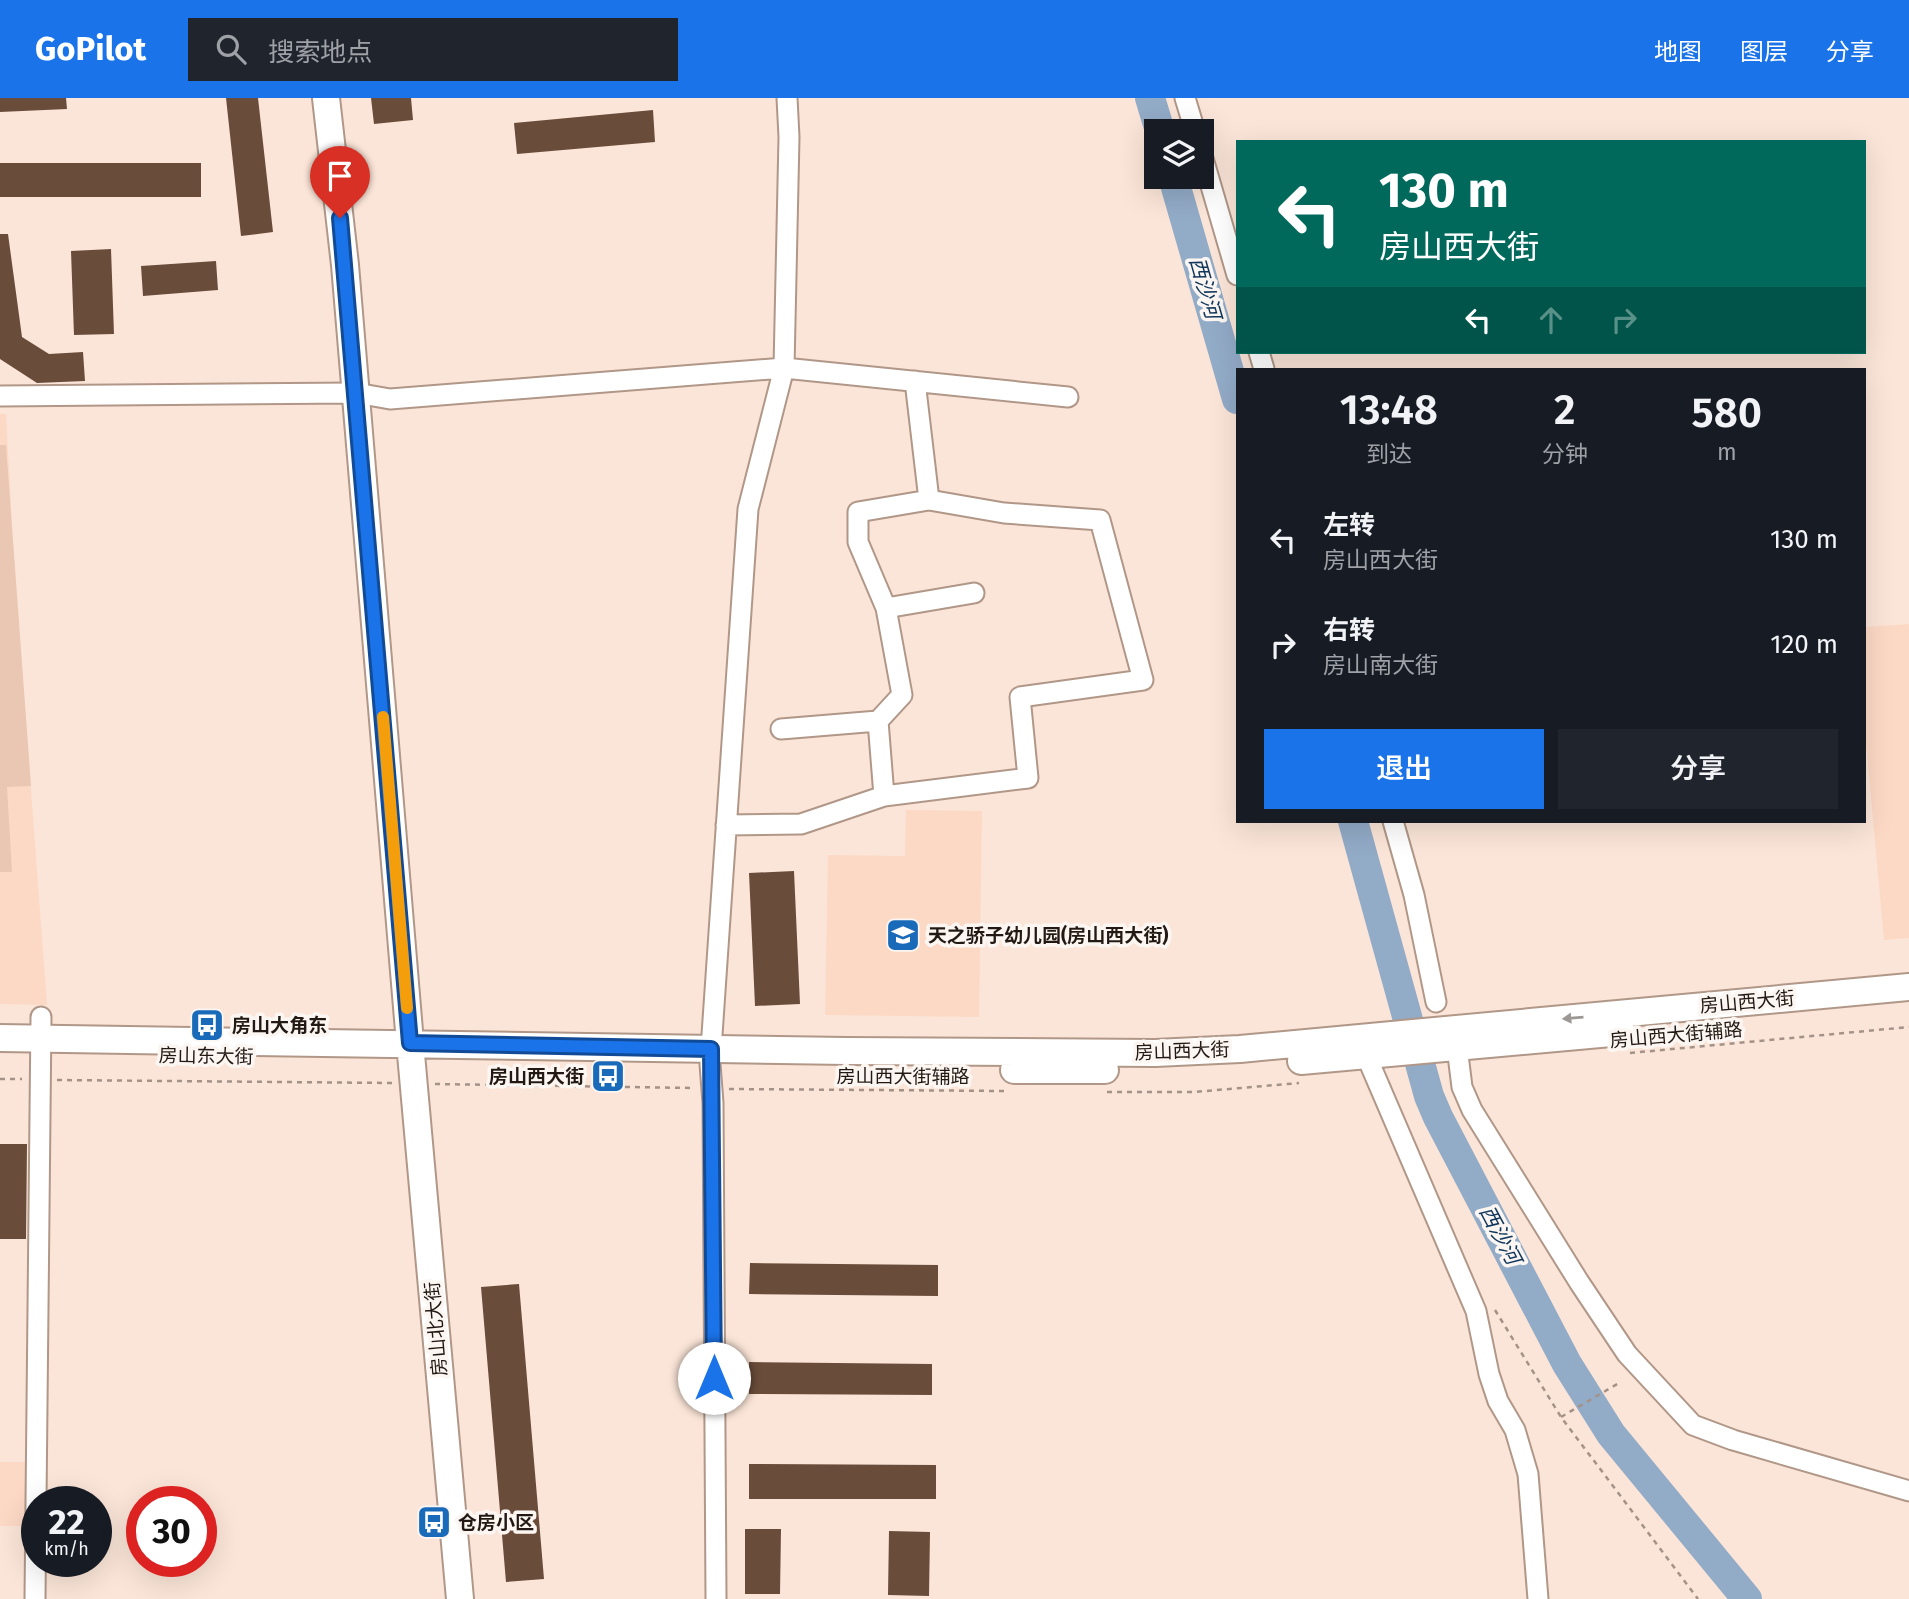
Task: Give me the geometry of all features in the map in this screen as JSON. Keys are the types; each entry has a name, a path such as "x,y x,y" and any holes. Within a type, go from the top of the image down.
{"main road":[{"name":"房山北大街","path":"326,98 345,265 460,1599"},
{"name":"房山西大街","path":"1446,1042 1909,987"},
{"name":"房山西大街","path":"412,1062 1063,1071 1236,1067 1380,1048 1909,1005"},
{"name":"房山东大街","path":"0,1038 41,1047 412,1062"},
{"name":"房山东大街","path":"0,1054 41,1047"}],"street":[{"path":"716,1599 711,1067 748,509 784,368 789,137 787,98"},
{"path":"1185,98 1191,119"},
{"path":"1212,189 1236,272"},
{"path":"0,396 356,393 390,399 784,368 1068,397"},
{"path":"915,381 929,500"},
{"path":"726,825 801,824 884,796 1028,778 1020,697 1143,680 1100,520 1004,513 929,500 858,512 858,542 886,608 902,695 878,721 781,729"},
{"path":"886,608 974,593"},
{"path":"878,721 884,796"},
{"path":"1394,823 1414,895 1436,1002"},
{"path":"1446,1042 1472,1110 1579,1282 1627,1354 1693,1425 1733,1440 1909,1491"},
{"path":"35,1599 41,1047"},
{"path":"1380,1048 1476,1311 1489,1374 1498,1401 1515,1430 1528,1474 1538,1599"}],"path":[{"name":"房山西大街辅路","path":"1630,1053 1909,1027"},
{"name":"房山西大街辅路","path":"0,1079 41,1047 412,1062 711,1067 1009,1091"},
{"path":"1100,1092 1181,1093 1301,1083"},
{"path":"1490,1301 1561,1417 1698,1599"},
{"path":"1561,1417 1619,1383"}],"shaded area":[{"path":"0,414 6,414 14,561 47,1005 0,1004"},
{"path":"0,445 6,445 31,786 7,787 12,872 0,872"},
{"path":"1909,624 1909,938 1884,940 1866,743 1866,627"},
{"name":"天之骄子幼儿园(房山西大街)","path":"906,810 982,811 979,1017 825,1015 828,855 905,856"},
{"path":"0,1462 28,1462 28,1486 21,1486 21,1526 0,1526"}],"building":[{"path":"0,98 66,98 67,109 0,112"},
{"path":"226,98 258,98 273,232 241,236"},
{"path":"371,98 411,98 413,120 374,124"},
{"path":"653,110 655,142 517,154 514,123"},
{"path":"0,163 201,163 201,197 0,197"},
{"path":"0,234 8,234 22,337 49,354 83,352 85,381 37,383 0,359"},
{"path":"111,249 114,334 74,335 71,251"},
{"path":"216,261 218,290 143,296 141,266"},
{"path":"794,871 800,1004 755,1006 749,873"},
{"path":"0,1144 27,1144 26,1239 0,1239"},
{"path":"750,1263 938,1265 938,1296 749,1294"},
{"path":"519,1284 544,1579 506,1582 481,1287"},
{"path":"749,1362 932,1364 932,1395 749,1394"},
{"path":"749,1464 936,1465 936,1499 749,1499"},
{"path":"745,1529 781,1529 780,1594 745,1594"},
{"path":"889,1531 930,1532 929,1596 888,1595"}],"waterway":[{"name":"西沙河","path":"1150,98 1156,119"},
{"name":"西沙河","path":"1176,189 1236,396"},
{"name":"西沙河","path":"1354,823 1429,1096 1438,1117 1567,1364 1611,1434 1747,1599"}],"slow traffic":[{"path":"383,717 407,1008"}],"place":[{"name":"天之骄子幼儿园(房山西大街)","path":"903,935"},
{"name":"房山大角东","path":"207,1025"},
{"name":"房山西大街","path":"608,1076"},
{"name":"仓房小区","path":"434,1522"}],"route":[{"path":"340,218 410,1043 711,1049 714,1378"}]}
